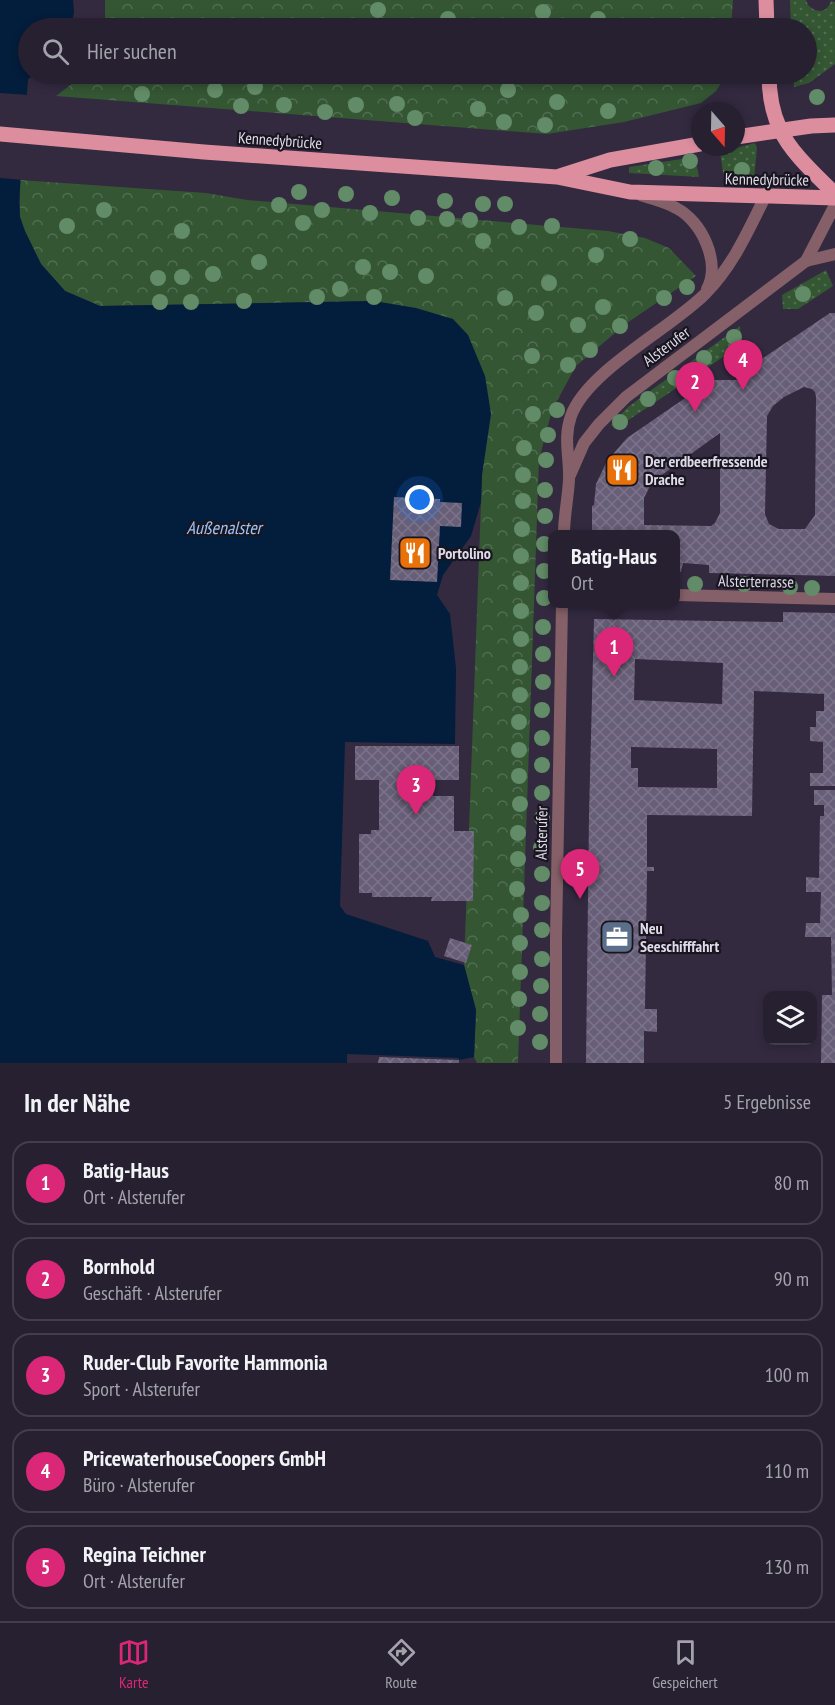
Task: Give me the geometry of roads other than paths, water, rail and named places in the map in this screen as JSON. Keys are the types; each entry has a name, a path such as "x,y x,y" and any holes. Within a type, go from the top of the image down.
{"main road":[{"path":"766,0 767,18"},
{"path":"770,84 772,103 780,130 835,196"},
{"path":"745,136 835,125"},
{"name":"Kennedybrücke","path":"0,134 204,152 557,177 630,192 765,197 835,196"},
{"name":"Kennedybrücke","path":"557,177 610,160 691,146"}],"street":[{"path":"630,192 676,207 691,218 697,226 713,270 704,295"},
{"name":"Alsterufer","path":"564,530 569,478 566,452 567,432 579,402 599,378 613,366 677,319 704,295 730,264 765,197"},
{"name":"Alsterufer","path":"806,261 835,205"},
{"name":"Alsterufer","path":"569,478 584,442 619,403 806,261 835,254"},
{"name":"Alsterterrasse","path":"680,595 835,599"},
{"name":"Alsterufer","path":"556,1063 562,608"}],"water":[{"name":"Außenalster","path":"0,0 73,0 73,18 18,18 18,84 28,84 19,202 20,217 41,264 65,291 100,306 374,301 416,308 453,319 468,335 485,376 491,414 482,475 481,502 471,536 443,575 437,595 450,614 456,668 455,744 345,742 340,906 346,914 428,941 435,957 464,965 476,1010 474,1057 459,1060 379,1057 378,1063 0,1063"}],"place":[{"name":"PricewaterhouseCoopers GmbH","path":"743,390"},
{"name":"Bornhold","path":"695,412"},
{"name":"Der erdbeerfressende Drache","path":"622,470"},
{"name":"Portolino","path":"415,553"},
{"name":"Batig-Haus","path":"614,677"},
{"name":"Ruder-Club Favorite Hammonia","path":"416,815"},
{"name":"Regina Teichner","path":"580,899"},
{"name":"Neu Seeschifffahrt","path":"617,937"}]}
